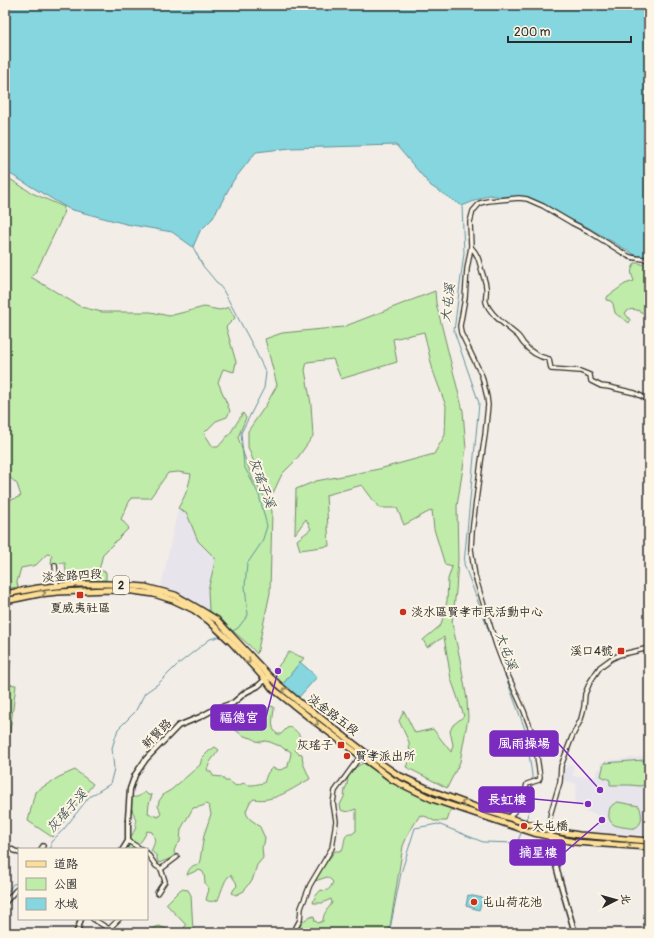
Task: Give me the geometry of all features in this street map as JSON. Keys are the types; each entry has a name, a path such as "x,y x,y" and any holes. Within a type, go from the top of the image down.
{"main road":[{"name":"淡金路四段","path":"5,594 76,584 109,584 145,587 175,595 217,620 222,629"},
{"name":"淡金路四段","path":"5,600 58,592 109,590 133,591 154,594 173,600 194,610 222,629"},
{"name":"2","path":"222,629 268,678"},
{"name":"淡金路五段","path":"233,640 257,662 268,678 272,688 393,780 432,799 512,826 551,837"},
{"name":"淡金路五段","path":"268,678 398,775 441,794 508,818 548,830"},
{"name":"2","path":"548,830 579,835 649,841"},
{"name":"2","path":"551,837 574,842 649,846"},
{"path":"608,838 608,844"}],"street":[{"path":"508,818 522,803 527,784 539,780 540,777 531,730 496,645 475,576 471,549 481,462 486,435 488,405 482,376 461,333 460,326 471,247 470,222 473,211 480,203 519,198 527,199 543,206 588,231 628,256 649,260"},
{"path":"471,247 477,254 487,285 486,302 490,309 502,324 520,337 522,343 529,349 541,357 549,359 551,369 580,371 590,375 591,381 601,386 635,394 649,400"},
{"path":"56,565 57,586"},
{"path":"575,933 561,886 551,846 551,837 548,830 551,812 560,782 561,766 572,737 581,720 585,694 590,682 600,667 611,659 649,648"},
{"name":"新賢路","path":"128,841 130,788 135,775 146,759 178,726 213,710 233,703 246,692 258,686 268,678"},
{"path":"293,933 300,920 301,908 310,885 332,848 336,821 333,803 335,791 364,751"},
{"path":"124,848 128,841 139,848"},
{"path":"5,846 18,852"},
{"path":"148,854 156,866 161,869 165,881 157,893"},
{"path":"161,869 177,857"},
{"path":"5,903 18,889"},
{"path":"76,933 81,920"},
{"path":"95,920 110,929 118,920"}],"shaded area":[{"path":"178,508 187,514 198,541 215,557 208,590 209,610 189,598 161,587"},
{"path":"649,755 649,835 595,832 597,814 583,810 583,807 574,806 577,784 562,780 562,770 571,764 573,765 574,771 573,776 596,776 596,770 602,768 600,763 608,760"}],"green space":[{"path":"5,176 32,193 64,207 63,215 59,224 37,270 31,277 81,307 102,312 151,312 169,316 204,307 220,310 229,307 235,318 226,327 236,362 234,372 223,369 218,382 230,411 227,417 216,421 204,433 213,447 218,447 231,432 243,413 246,418 238,437 253,480 272,511 270,593 257,654 249,645 209,610 208,590 215,558 198,541 187,514 178,508 183,500 191,474 178,472 168,473 150,498 131,498 121,519 129,528 103,554 99,570 106,572 106,580 67,582 65,563 51,564 52,555 47,554 36,565 21,568 17,582 18,587 5,589 6,502 21,496 17,484 5,473"},
{"path":"635,263 649,267 649,319 638,310 631,310 625,313 630,320 629,323 615,313 611,301 606,300 608,296 625,284 634,281 632,276 632,268"},
{"path":"435,291 436,303 463,411 466,449 457,506 458,559 452,623 467,700 468,718 460,762 447,788 406,767 410,758 409,742 399,721 404,711 415,733 433,729 451,752 453,745 450,731 453,725 464,716 451,679 444,637 427,647 423,640 441,625 447,601 448,579 452,567 445,565 434,529 432,510 404,525 397,508 379,508 362,485 326,495 329,546 300,550 297,540 311,529 306,519 295,534 296,489 316,481 379,469 434,454 445,435 446,406 433,371 424,332 393,339 397,362 341,379 333,359 307,362 305,370 311,404 313,436 296,460 282,474 273,493 262,483 248,447 248,431 266,405 277,385 265,339 282,333 343,327"},
{"path":"289,652 304,658 283,684 273,673"},
{"path":"6,655 11,660 7,684 16,685 8,747 8,760 5,769 5,660"},
{"path":"271,706 274,707 272,721 273,728 277,734 281,734 287,728 291,727 298,733 300,739 295,750 302,754 303,763 310,779 276,797 261,800 254,799 250,802 246,811 247,815 260,827 265,838 262,847 263,858 257,865 252,881 244,891 236,895 232,893 237,886 231,875 225,881 218,900 209,901 206,900 209,889 205,883 204,874 202,871 198,870 187,875 191,867 199,864 204,835 211,814 209,806 206,804 193,808 181,829 180,842 174,851 175,855 172,858 159,863 157,856 151,851 154,842 152,832 147,831 141,842 132,848 126,847 135,830 136,824 130,803 130,796 136,797 145,792 148,795 152,795 148,813 159,817 161,813 158,806 159,801 164,794 171,790 200,765 202,758 215,747 219,750 210,762 207,770 211,772 213,776 222,777 225,781 229,781 236,786 244,783 251,785 264,783 272,768 280,770 288,767 291,752 270,742 256,741 242,735 234,729 234,725 253,721"},
{"path":"649,760 649,784 640,786 610,785 610,780 601,776 604,763"},
{"path":"363,763 414,793 452,807 447,821 434,821 420,815 408,834 403,846 389,933 298,933 301,924 307,918 314,916 315,921 318,923 323,921 325,913 332,903 331,899 322,903 313,903 315,897 320,891 325,891 328,889 333,882 327,877 315,881 319,871 335,851 342,850 346,836 356,831 356,809 348,811 341,810 340,805 344,797 348,775 356,767"},
{"path":"75,770 93,784 52,837 28,821 35,792 59,777"},
{"path":"618,802 639,806 641,812 641,822 637,826 633,828 622,827 611,822 609,816 610,809"},
{"path":"181,889 188,890 191,895 192,933 127,933 136,931 144,932 159,926 174,932 183,930 186,925 166,904"}],"water":[{"path":"5,5 649,5 649,259 637,256 587,227 530,201 489,195 462,206 431,186 396,145 291,148 256,152 233,181 213,218 200,231 193,247 172,232 126,224 69,209 5,171"},
{"path":"300,662 317,677 299,697 283,684"},
{"name":"屯山荷花池","path":"468,895 483,898 479,910 466,906"}],"waterway":[{"name":"大屯溪","path":"462,206 464,253 454,331 479,403 464,564 526,732 532,781"},
{"name":"灰瑤子溪","path":"193,247 203,266 223,290 266,373 264,388 241,433 244,466 259,495 267,526 262,542 247,564 245,586 248,615 238,628 231,632"},
{"name":"灰瑤子溪","path":"51,848 51,842 64,829 89,797 110,784 114,769 112,748 118,729 135,712 145,693 158,684 177,665 210,639 222,636"},
{"name":"大屯溪","path":"526,820 531,805 532,784"},
{"name":"大屯溪","path":"391,933 390,929 401,873 415,828 438,824 483,842 517,843 522,831"},
{"name":"灰瑤子溪","path":"5,896 13,884 18,883"}],"place":[{"name":"夏威夷社區","path":"80,595"},
{"name":"淡水區賢孝市民活動中心","path":"403,612"},
{"name":"溪口4號","path":"621,651"},
{"name":"福德宮","path":"278,671"},
{"name":"灰瑤子","path":"341,745"},
{"name":"賢孝派出所","path":"347,756"},
{"name":"風雨操場","path":"600,790"},
{"name":"長虹樓","path":"588,804"},
{"name":"摘星樓","path":"602,820"},
{"name":"大屯橋","path":"524,826"},
{"name":"屯山荷花池","path":"474,902"}]}
